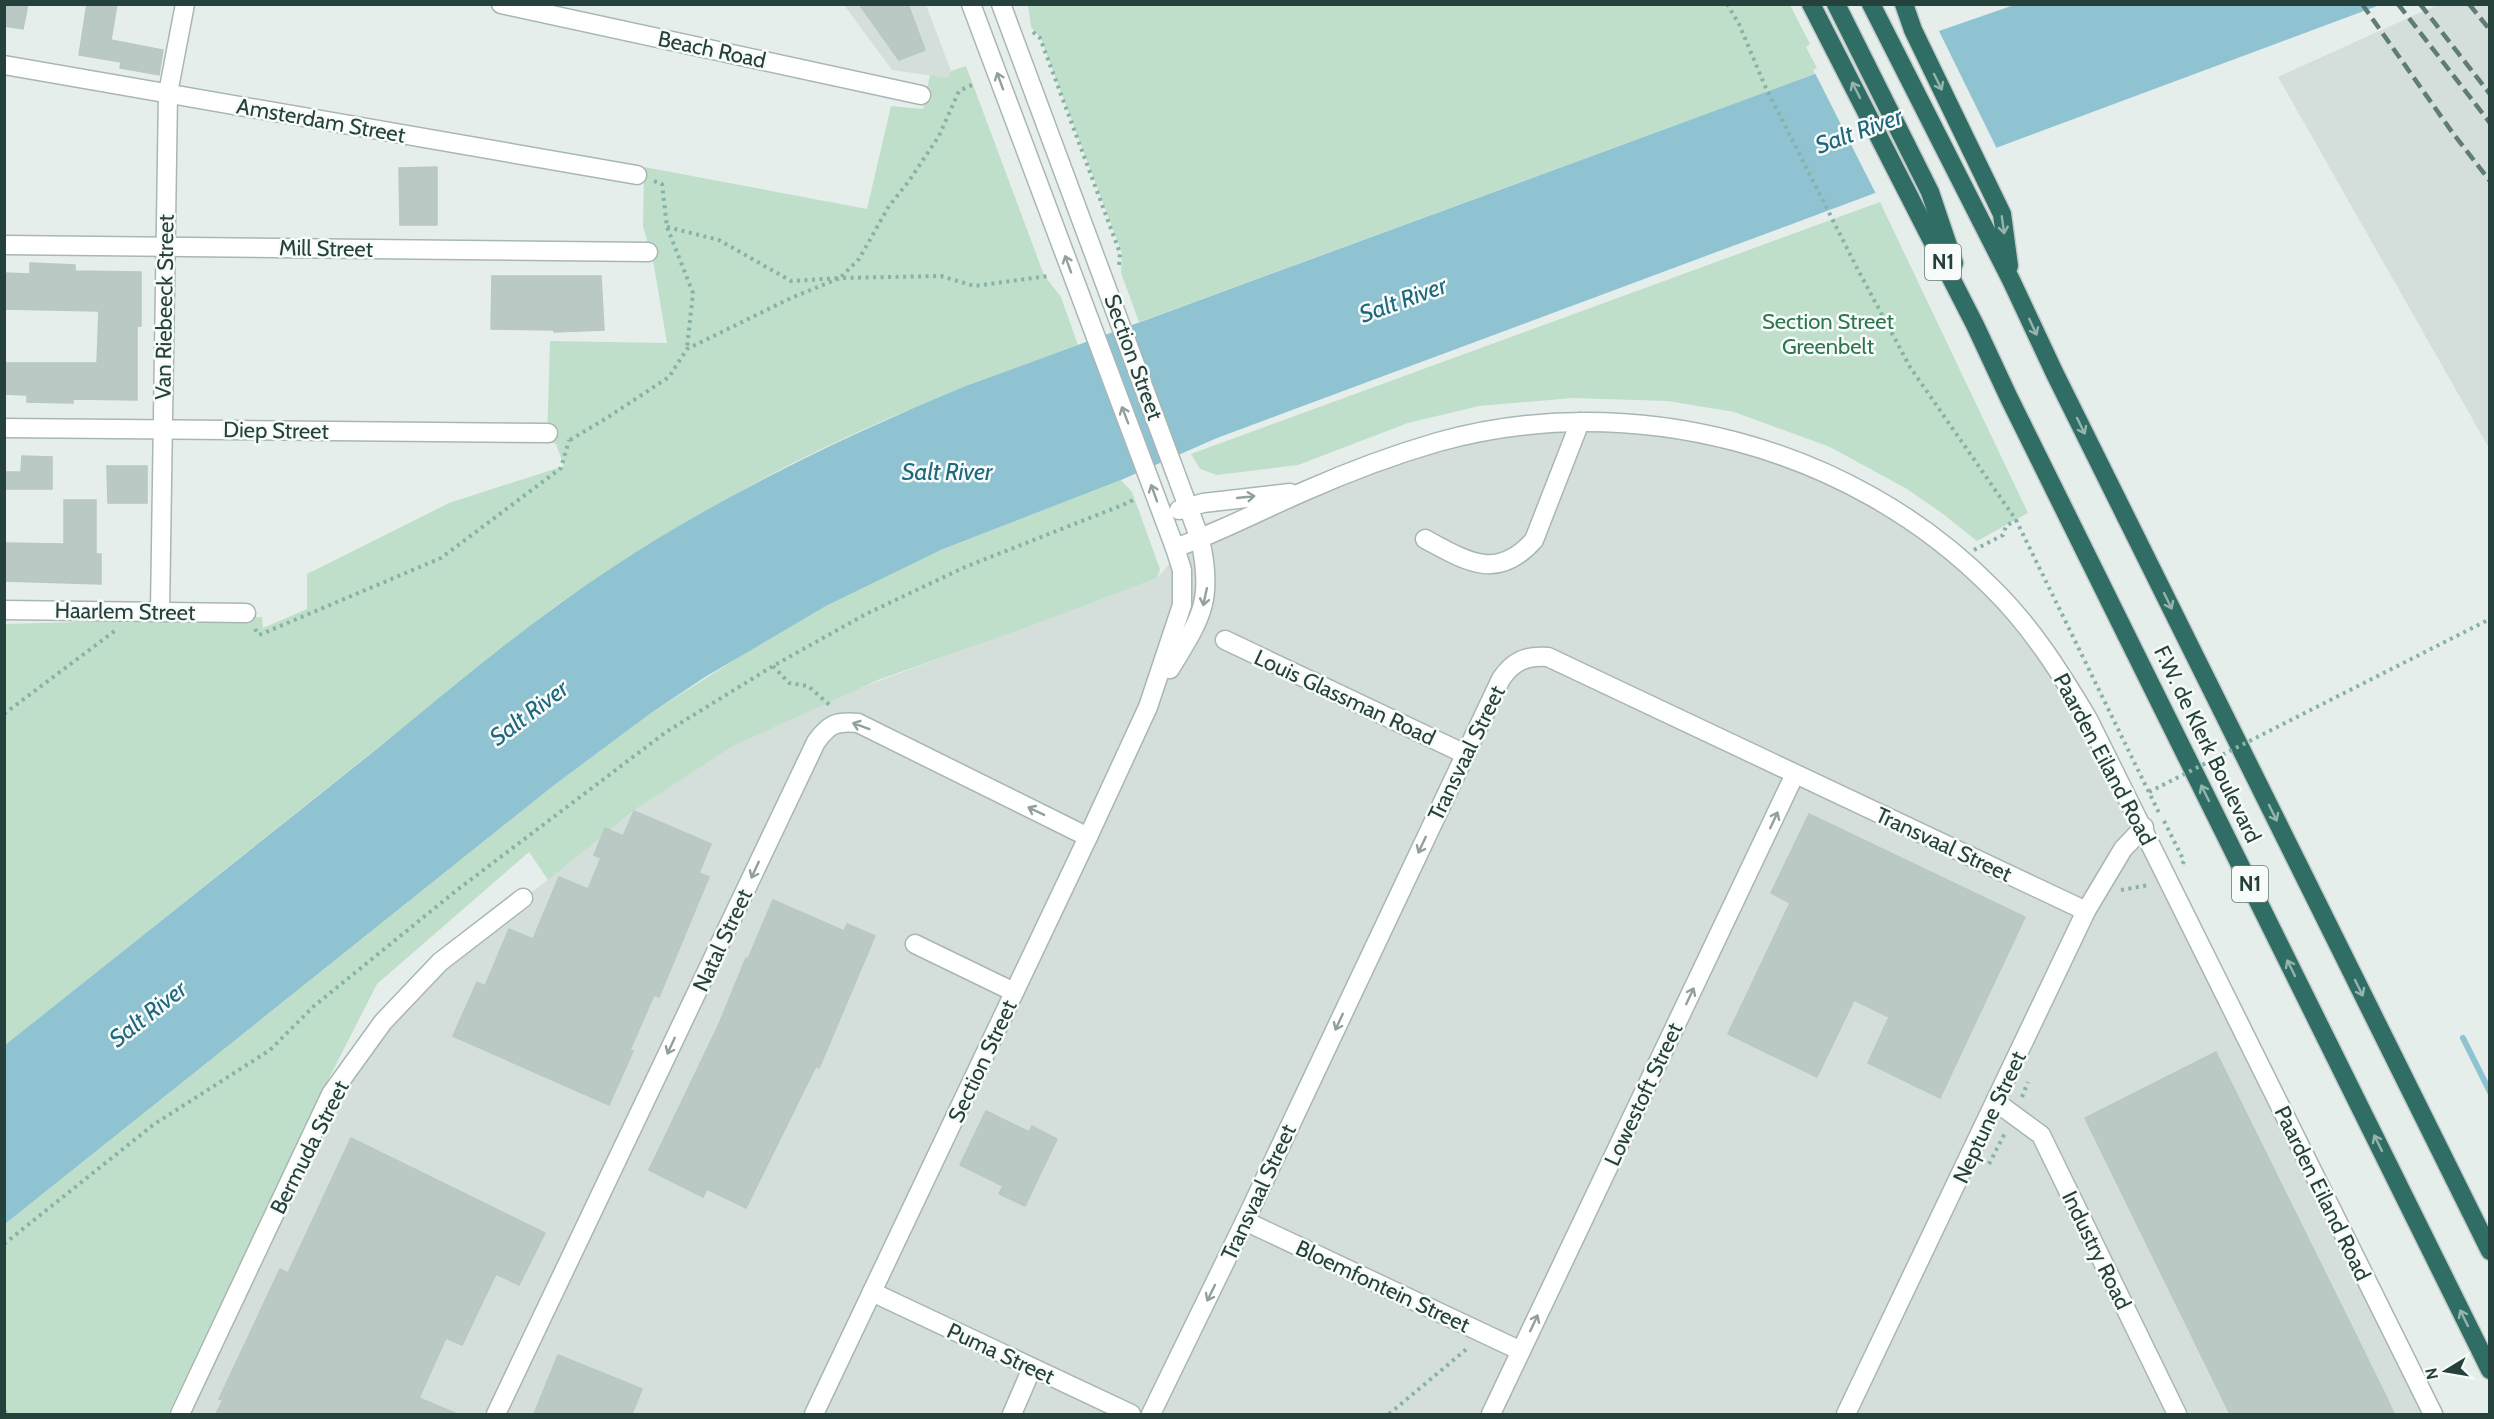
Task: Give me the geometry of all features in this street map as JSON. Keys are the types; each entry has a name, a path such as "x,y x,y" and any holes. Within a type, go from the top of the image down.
{"highway":[{"path":"1798,4 1827,35"},
{"name":"N1","path":"1811,4 1975,325"},
{"path":"1836,4 1930,192 1975,325"},
{"name":"N1","path":"1871,4 2011,280"},
{"path":"1904,4 1913,30 2002,214 2011,280"},
{"name":"F.W. de Klerk Boulevard","path":"2011,280 2055,374 2490,1251"},
{"name":"F.W. de Klerk Boulevard","path":"1975,325 2490,1370"}],"street":[{"name":"Van Riebeeck Street","path":"160,612 168,93 185,4"},
{"name":"Beach Road","path":"501,4 921,95"},
{"name":"Section Street","path":"971,4 1182,570 1182,606 1148,707"},
{"name":"Section Street","path":"814,1414 1148,707 1193,631 1203,608 1207,588 1200,539 1189,506 1001,4"},
{"name":"Amsterdam Street","path":"4,65 637,175"},
{"name":"Mill Street","path":"4,245 648,252"},
{"name":"Paarden Eiland Road","path":"1175,548 1200,539 1304,491 1372,464 1439,442 1505,428 1580,422 1632,423 1674,428 1742,443 1788,457 1867,494 1924,530 1992,587 2059,669 2088,719 2144,827 2433,1414"},
{"path":"1425,539 1468,562 1492,564 1521,555 1534,540 1580,422"},
{"name":"Diep Street","path":"4,428 548,433"},
{"name":"Paarden Eiland Road","path":"1163,516 1203,503 1304,491"},
{"name":"Haarlem Street","path":"4,610 246,613"},
{"name":"Louis Glassman Road","path":"1225,640 1465,754"},
{"name":"Transvaal Street","path":"1151,1414 1245,1221 1465,754 1508,669 1515,662 1538,656 1548,657 2086,911"},
{"name":"Natal Street","path":"496,1414 816,742 826,729 841,722 858,723 1088,837"},
{"name":"Lowestoft Street","path":"1491,1414 1795,774"},
{"name":"Neptune Street","path":"1846,1414 2086,911 2123,849 2144,827"},
{"name":"Bermuda Street","path":"180,1414 331,1094 383,1022 440,962 523,898"},
{"path":"915,944 1014,992"},
{"name":"Industry Road","path":"1996,1102 2041,1135 2177,1414"},
{"name":"Bloemfontein Street","path":"1245,1221 1521,1351"},
{"name":"Puma Street","path":"872,1292 1131,1414"},
{"path":"1012,1414 1032,1368"}],"path":[{"path":"1727,4 1739,24 1765,86 1910,367 2016,520 2149,792 2490,619"},
{"path":"1028,28 1040,38 1120,253 1119,272"},
{"path":"687,349 791,298 840,278 859,259 889,206 939,136 959,91 976,83"},
{"path":"246,613 259,635 441,558 561,468 570,440 669,377 687,349 693,293 667,227 662,184 637,175"},
{"path":"667,227 718,240 790,281 941,276 974,286 1048,276"},
{"path":"548,433 551,439 570,440"},
{"path":"4,1244 153,1125 270,1050 315,1006 466,883 666,732 773,666 866,614 965,567 1130,502 1138,496"},
{"path":"1958,558 2003,535 2006,526 2016,520"},
{"path":"4,714 121,627 126,611"},
{"path":"773,666 789,683 808,686 835,710"},
{"path":"1389,1414 1467,1350 1478,1331"},
{"path":"4,1411 8,1414"}],"shaded area":[{"path":"2439,4 2489,5 2489,448 2278,77"},
{"path":"844,5 926,5 951,71 948,78 892,70"},
{"path":"1536,425 1705,435 1860,492 1990,589 2087,719 2445,1414 182,1414 332,1095 384,1024 525,898 633,811 733,746 849,692 1157,578 1206,523 1372,466"}],"green space":[{"path":"1028,5 1790,5 1810,44 1806,47 1817,68 1813,70 1815,74 1139,322 1121,273 1122,253 1041,39 1031,27"},
{"path":"966,66 1044,275 1061,297 1078,345 977,382 835,442 752,485 631,556 553,608 5,1045 5,624 262,617 263,628 307,609 307,574 449,503 564,466 556,444 547,441 550,341 667,343 654,266 643,226 644,167 867,209 891,106 923,109 930,75 948,78 951,71"},
{"name":"Section Street Greenbelt","path":"1880,202 2028,513 1977,541 1907,489 1830,447 1734,412 1668,401 1572,398 1479,406 1408,423 1298,465 1217,475 1200,469 1191,454"},
{"path":"1121,480 1132,492 1160,569 1157,578 878,680 733,746 633,811 548,880 529,852 377,984 324,1088 168,1414 5,1414 5,1224 553,786 651,713 750,650 826,606 943,549"}],"water":[{"name":"Salt River","path":"2014,5 2380,5 1217,438 1121,480 943,549 826,606 705,677 651,713 553,786 5,1224 5,1045 519,634 579,590 652,542 739,492 828,447 966,386 1815,74"}],"pier":[{"path":"1938,29 1998,151 1877,196 1814,71"}],"building":[{"path":"4,4 28,4 23,29 4,26"},
{"path":"87,4 117,4 111,40 163,50 159,75 120,68 121,62 79,55"},
{"path":"859,4 908,4 925,50 899,60"},
{"path":"437,167 437,225 400,225 399,168"},
{"path":"30,263 75,265 75,271 141,272 141,326 137,326 137,400 73,399 73,403 27,402 27,395 4,394 4,363 97,363 99,311 4,309 4,273 30,274"},
{"path":"492,276 601,276 604,330 554,332 554,330 491,329"},
{"path":"22,456 52,457 52,489 4,489 4,472 21,472"},
{"path":"107,466 147,466 147,503 108,503"},
{"path":"64,500 96,500 96,554 101,554 101,584 4,581 4,543 64,544"},
{"path":"634,811 711,844 699,873 709,877 659,997 654,995 609,1105 453,1036 477,982 485,986 509,929 533,939 559,877 588,889 601,858 594,855 605,828 623,836"},
{"path":"1809,814 2025,917 1940,1098 1868,1063 1889,1017 1854,1000 1817,1077 1728,1034 1790,903 1771,893"},
{"path":"773,900 844,931 847,924 875,936 819,1068 816,1066 746,1208 707,1189 703,1197 649,1170 719,1024"},
{"path":"2216,1052 2394,1414 2230,1414 2085,1118"},
{"path":"986,1111 1029,1132 1032,1126 1057,1139 1025,1206 999,1194 1003,1186 960,1165"},
{"path":"351,1138 545,1233 519,1285 496,1274 462,1345 446,1338 419,1398 457,1414 216,1414 223,1400 219,1399 280,1269 288,1273"},
{"path":"558,1355 642,1389 632,1414 534,1414"}],"waterway":[{"path":"2463,1038 2490,1092"}],"railway":[{"path":"2362,4 2452,132 2490,181"},
{"path":"2398,4 2490,123"},
{"path":"2420,4 2490,94"},
{"path":"2469,4 2490,30"}]}
